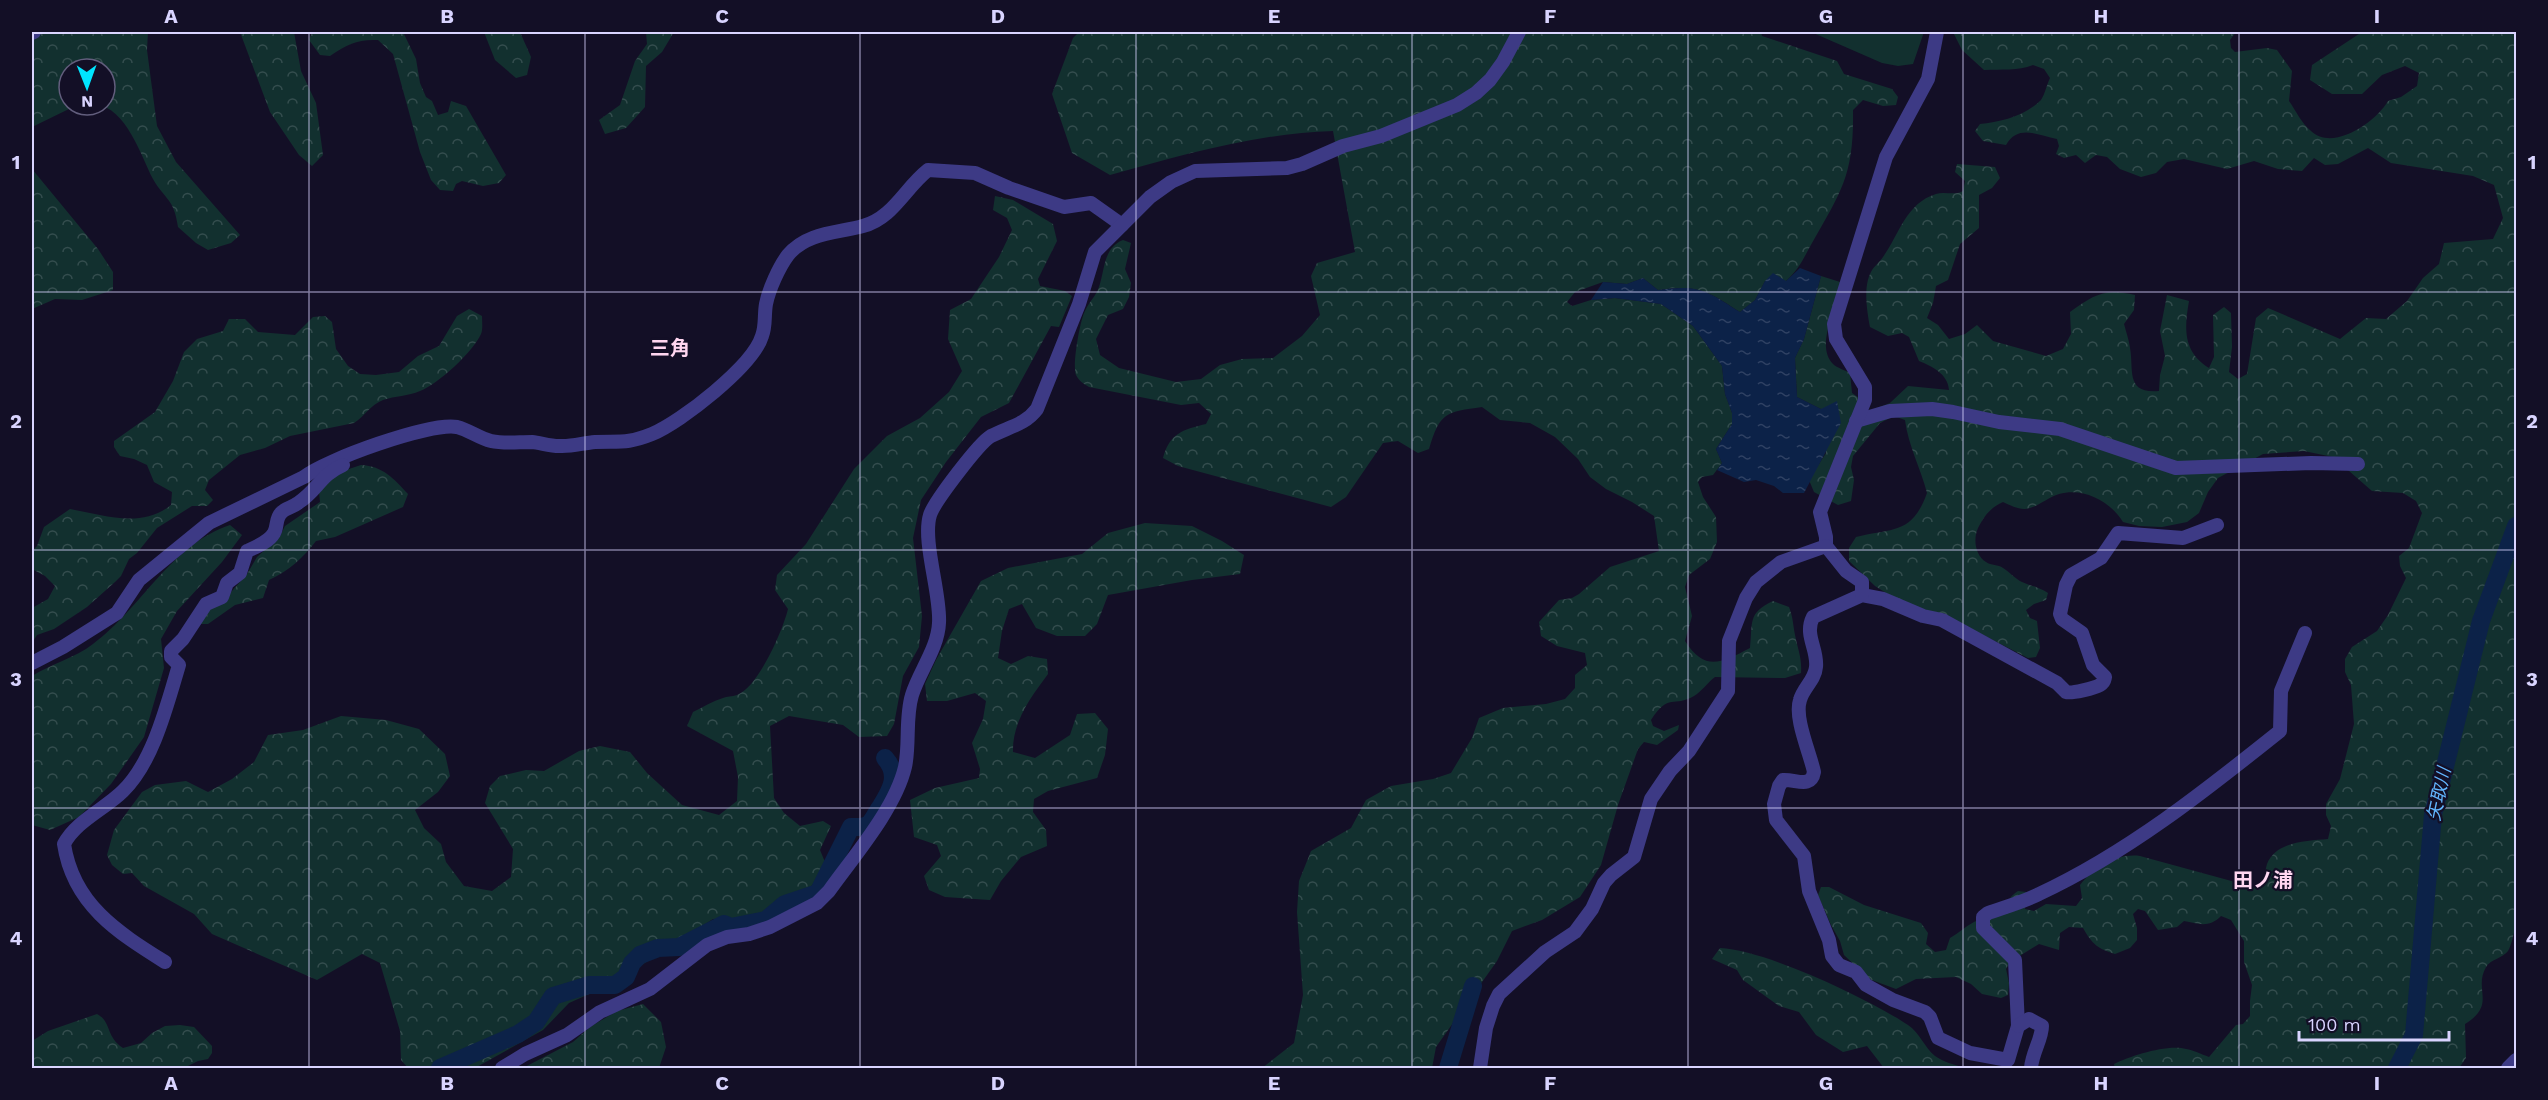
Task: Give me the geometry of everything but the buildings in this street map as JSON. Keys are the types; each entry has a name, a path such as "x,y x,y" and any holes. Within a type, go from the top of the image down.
{"street":[{"path":"502,1068 525,1054 567,1035 600,1012 650,989 707,945 727,937 749,934 770,927 817,903 829,891 894,798 905,766 910,699 937,635 939,623 929,536 930,513 979,446 991,436 1008,430 1031,417 1037,409 1079,304 1095,252 1150,197 1171,182 1195,171 1287,168 1343,146 1381,136 1457,105 1476,93 1490,80 1503,62 1519,32"},
{"path":"1862,595 1862,582 1846,571 1826,546 1820,512 1865,400 1864,387 1836,339 1834,324 1886,157 1928,79 1937,32"},
{"path":"32,663 63,647 117,613 139,580 209,523 304,477 316,467 384,442 424,430 446,427 459,427 476,437 492,441 533,442 560,446 596,442 618,444 656,433 710,398 756,349 762,336 766,304 789,254 814,238 830,232 864,226 879,219 892,210 928,171 975,173 1009,188 1064,207 1091,203 1122,225"},
{"path":"1856,421 1890,411 1932,409 1953,412 1999,422 2060,429 2176,468 2311,463 2358,464"},
{"path":"165,962 127,939 87,901 73,878 64,844 86,820 122,792 137,775 164,716 179,665 171,657 171,651 183,639 206,604 222,597 227,584 240,573 248,551 269,540 275,532 276,521 281,512 315,490 322,477 331,470 379,450 384,442"},
{"path":"2217,525 2183,538 2118,533 2102,558 2071,575 2066,585 2060,614 2062,619 2082,633 2093,665 2106,676 2100,686 2086,688 2075,693 2066,692 2056,683 1942,620 1923,616 1883,599 1862,595 1818,613 1810,623 1809,632 1816,671 1802,694 1798,708 1799,721 1814,772 1809,782 1783,780 1774,804 1776,820 1804,856 1811,899 1829,940 1832,956 1839,965 1856,972 1866,985 1893,1000 1925,1011 1938,1038 1970,1053 2013,1064 2018,1026 2015,960 1983,928 1983,917 1988,913 2038,895 2079,873 2143,833 2226,775 2280,731 2281,691 2305,633"},
{"path":"1480,1068 1486,1028 1499,994 1545,952 1575,932 1592,909 1604,883 1634,857 1651,800 1670,771 1689,751 1728,691 1729,641 1746,598 1756,582 1781,562 1826,546"},
{"path":"2018,1026 2029,1018 2042,1026 2042,1032 2034,1048 2031,1068"},
{"path":"2508,1068 2517,1060"}],"green space":[{"path":"32,32 148,32 147,50 157,126 176,162 240,235 231,243 208,250 178,227 174,210 153,179 131,134 117,115 117,57 57,57 57,115 32,127"},
{"path":"240,32 294,32 301,71 316,103 323,155 312,166 299,155 270,112"},
{"path":"312,32 403,32 416,59 420,83 438,115 448,112 451,101 466,106 506,175 499,183 483,186 462,181 456,184 453,191 440,190 431,180 420,152 393,54 378,40 364,40 342,48 330,56 320,55 309,40"},
{"path":"484,32 520,32 531,57 527,75 516,78 495,60"},
{"path":"646,32 674,32 662,52 646,66 645,107 626,128 605,134 599,120 620,105 635,61 647,44"},
{"path":"1079,32 1419,32 1433,34 1437,32 1761,32 1762,36 1837,61 1844,74 1892,89 1898,97 1896,105 1883,106 1863,100 1853,110 1851,150 1844,181 1804,259 1786,281 1765,281 1755,300 1740,312 1702,291 1683,288 1658,290 1643,278 1627,284 1603,282 1575,292 1567,302 1572,306 1591,300 1615,298 1661,304 1693,326 1722,366 1725,394 1732,413 1732,424 1716,449 1722,463 1713,475 1702,477 1698,482 1703,497 1716,517 1717,542 1710,559 1689,575 1685,587 1692,616 1685,641 1692,651 1707,661 1722,661 1730,658 1750,648 1755,615 1773,601 1789,607 1801,673 1785,678 1715,677 1694,696 1667,703 1657,711 1651,720 1653,726 1664,731 1679,725 1678,730 1657,745 1644,742 1638,749 1618,805 1601,865 1580,897 1542,920 1512,931 1497,961 1436,1047 1432,1068 1262,1068 1294,1043 1303,995 1297,912 1299,881 1311,851 1351,828 1366,800 1391,786 1433,779 1451,773 1472,738 1479,718 1503,708 1546,704 1565,699 1575,688 1575,675 1587,665 1585,653 1557,646 1541,636 1539,622 1559,600 1572,598 1579,594 1610,567 1659,551 1654,516 1606,489 1590,477 1578,459 1555,437 1530,423 1500,420 1482,407 1460,410 1446,416 1437,428 1429,449 1418,453 1398,441 1383,443 1346,497 1331,507 1178,466 1163,458 1173,438 1190,428 1206,424 1211,414 1199,403 1181,405 1089,387 1076,375 1076,353 1081,324 1085,311 1099,287 1108,254 1116,244 1123,240 1131,243 1125,269 1131,283 1129,297 1123,309 1108,315 1096,339 1100,355 1119,368 1176,382 1201,379 1220,365 1242,359 1273,358 1302,336 1320,315 1311,276 1317,263 1355,252 1333,131 1248,141 1110,175 1072,153 1052,94 1073,38"},
{"path":"1811,32 1924,32 1913,64 1898,66 1882,63"},
{"path":"1953,32 2236,32 2230,40 2231,48 2235,52 2267,48 2277,50 2292,71 2289,101 2311,131 2320,137 2331,138 2353,132 2374,118 2388,101 2401,97 2417,86 2419,73 2405,66 2382,75 2362,94 2332,94 2310,80 2312,65 2362,32 2516,32 2516,924 2508,951 2486,967 2483,975 2483,997 2480,1010 2465,1024 2466,1058 2459,1068 2115,1068 2114,1064 2130,1058 2169,1048 2189,1050 2209,1057 2236,1025 2243,1024 2250,1016 2252,985 2244,962 2244,941 2231,920 2221,916 2208,924 2184,921 2177,927 2158,930 2145,911 2138,909 2133,914 2137,928 2137,940 2130,948 2115,954 2096,945 2083,928 2069,927 2060,933 2059,950 2039,944 2010,962 2006,969 2009,983 2008,995 2001,998 1982,994 1971,984 1956,977 1916,979 1896,989 1869,979 1844,955 1840,941 1818,895 1821,887 1829,887 1864,905 1921,923 1928,933 1926,944 1935,952 1946,950 1950,938 1971,924 1994,918 2018,891 2026,892 2025,909 2034,911 2046,904 2076,906 2082,898 2080,885 2092,872 2115,859 2140,856 2257,888 2264,884 2267,864 2271,856 2278,851 2293,844 2328,839 2331,826 2326,815 2326,804 2340,779 2354,724 2351,685 2345,672 2345,659 2352,647 2377,631 2388,615 2406,578 2400,566 2399,556 2409,548 2422,513 2416,501 2403,493 2372,491 2333,457 2304,451 2263,454 2218,478 2208,492 2199,513 2187,522 2162,527 2139,526 2123,522 2104,503 2078,493 2059,494 2027,509 2016,508 2003,502 1991,509 1983,519 1976,532 1975,542 1979,555 1986,562 2001,567 2019,581 2048,593 2046,600 2026,610 2030,618 2037,621 2040,648 2036,657 2028,658 1944,615 1923,612 1891,596 1875,586 1849,561 1849,548 1856,537 1890,530 1907,523 1921,507 1927,493 1905,420 1894,416 1880,423 1853,456 1851,467 1854,480 1851,501 1838,505 1814,492 1809,480 1826,453 1821,409 1797,397 1795,358 1804,339 1821,276 1840,282 1842,288 1828,327 1826,347 1828,356 1833,364 1850,373 1852,393 1859,398 1864,413 1890,403 1908,386 1949,390 1946,379 1942,375 1934,368 1919,361 1909,337 1902,333 1888,336 1870,327 1867,285 1872,270 1882,259 1904,221 1917,205 1936,194 1963,191 1965,181 1955,172 1957,164 1995,167 2000,178 1992,188 1979,195 1979,228 1960,244 1948,280 1936,286 1927,318 1938,325 1949,339 1965,334 1977,325 1993,341 2046,356 2063,349 2071,334 2070,312 2078,306 2100,294 2115,292 2135,295 2134,310 2124,324 2130,345 2133,379 2141,389 2159,391 2165,356 2160,331 2167,295 2189,301 2186,321 2187,339 2194,355 2209,368 2214,357 2213,315 2224,307 2231,313 2232,347 2229,372 2238,379 2247,374 2256,318 2268,308 2340,339 2366,318 2386,319 2407,301 2423,278 2439,264 2444,243 2493,239 2503,218 2494,185 2473,176 2391,163 2368,148 2338,164 2325,165 2314,158 2302,171 2278,169 2254,161 2227,169 2184,159 2167,162 2156,173 2141,177 2120,169 2107,157 2096,155 2085,163 2076,155 2064,158 2056,154 2059,146 2057,139 2022,133 2016,135 2006,145 1983,141 1975,131 1980,124 2004,120 2035,106 2044,95 2050,78 2044,69 2033,65 2015,69 1984,70 1962,50"},
{"path":"32,169 98,249 113,272 113,290 82,300 55,299 32,309"},
{"path":"995,196 1013,200 1053,224 1057,241 1038,279 1040,286 1065,291 1072,296 1059,327 1051,326 1009,403 981,417 946,462 921,500 913,538 922,616 919,647 903,676 894,724 887,736 859,737 843,725 789,716 770,726 774,798 784,813 800,826 823,821 831,826 820,850 827,867 809,889 784,898 765,914 733,922 713,919 614,983 569,1003 543,1030 475,1068 408,1068 401,1060 400,1031 380,963 362,954 317,980 212,934 194,914 144,886 132,873 123,874 112,865 107,855 114,830 142,792 155,785 186,781 208,792 232,779 254,762 268,735 303,730 341,716 386,720 419,729 445,754 450,776 438,792 415,810 424,828 441,844 446,862 464,886 492,891 511,877 513,849 485,803 490,786 500,776 526,770 544,771 579,751 600,746 630,752 647,773 682,805 719,815 737,801 738,777 733,751 687,726 693,712 719,699 737,695 753,682 775,644 788,609 775,590 777,575 806,544 854,469 887,436 920,418 949,392 962,371 948,339 950,310 971,299 999,257 1012,230 1007,218 993,210"},
{"path":"469,309 482,316 481,334 471,350 436,382 415,393 378,402 354,423 290,436 265,448 240,455 209,480 205,490 213,500 207,506 192,506 157,528 137,553 129,559 121,576 115,582 87,607 54,629 37,635 32,643 32,608 48,599 55,586 45,576 32,569 32,551 37,546 44,527 70,509 109,517 135,518 147,517 171,505 172,492 154,482 147,465 120,456 114,447 114,441 155,412 173,381 184,352 197,339 223,331 229,319 245,319 258,332 295,335 313,317 325,316 332,322 336,349 348,366 360,374 376,375 399,372 418,356 439,346 457,316"},
{"path":"361,465 376,468 388,474 398,483 408,494 403,507 335,537 316,541 295,564 269,580 263,598 235,605 208,624 200,624 204,613 224,600 247,574 257,557 280,536 285,526 320,502 319,491 337,473"},
{"path":"1145,523 1192,526 1222,541 1244,555 1240,574 1108,595 1097,624 1085,636 1057,636 1036,628 1022,604 1009,609 1002,631 998,658 1011,664 1028,656 1047,659 1048,674 1019,720 1013,752 1035,758 1070,735 1077,714 1095,713 1108,729 1105,755 1097,778 1048,791 1034,799 1033,812 1046,830 1047,846 1021,857 1001,881 990,900 945,897 929,890 924,876 941,856 937,845 914,837 910,800 935,788 979,778 980,769 972,743 983,719 986,701 975,693 947,701 927,701 925,684 981,581 1008,568 1082,554 1108,533"},
{"path":"230,525 242,535 222,562 177,611 161,639 164,668 144,737 111,784 79,817 50,830 32,825 32,676 93,644 127,613 157,578 190,547 209,534"},
{"path":"1720,948 1763,957 1789,966 1869,1002 1908,1025 1938,1058 1965,1068 1884,1068 1867,1046 1843,1052 1816,1035 1799,1012 1779,1006 1743,980 1737,970 1712,959"},
{"path":"643,1004 661,1022 666,1047 659,1068 523,1068 573,1042 590,1027 617,1011"},
{"path":"97,1014 105,1021 113,1039 123,1048 141,1043 152,1033 165,1026 180,1025 194,1027 212,1046 212,1053 208,1059 184,1068 32,1068 32,1041 48,1031"}],"water":[{"path":"1800,268 1821,276 1804,339 1795,358 1797,397 1821,409 1837,401 1841,423 1804,493 1783,493 1774,486 1756,480 1744,482 1717,470 1722,463 1716,449 1732,424 1732,413 1725,394 1722,366 1693,326 1661,304 1615,298 1591,300 1603,282 1627,284 1643,278 1658,290 1683,288 1702,291 1740,312 1755,300 1765,281 1773,273 1786,281"}],"waterway":[{"name":"矢取川","path":"2397,1068 2414,1035 2433,815 2481,621 2516,526"},
{"path":"440,1068 518,1034 536,1022 553,996 589,985 615,985 626,977 632,963 640,955 658,948 679,947 724,924 731,927 766,920 785,904 818,893 851,827 868,825 888,794 893,776 890,764 885,758"},
{"path":"1448,1068 1473,986"}],"district":[{"name":"三角","path":"670,348"},
{"name":"田ノ浦","path":"2263,880"}]}
